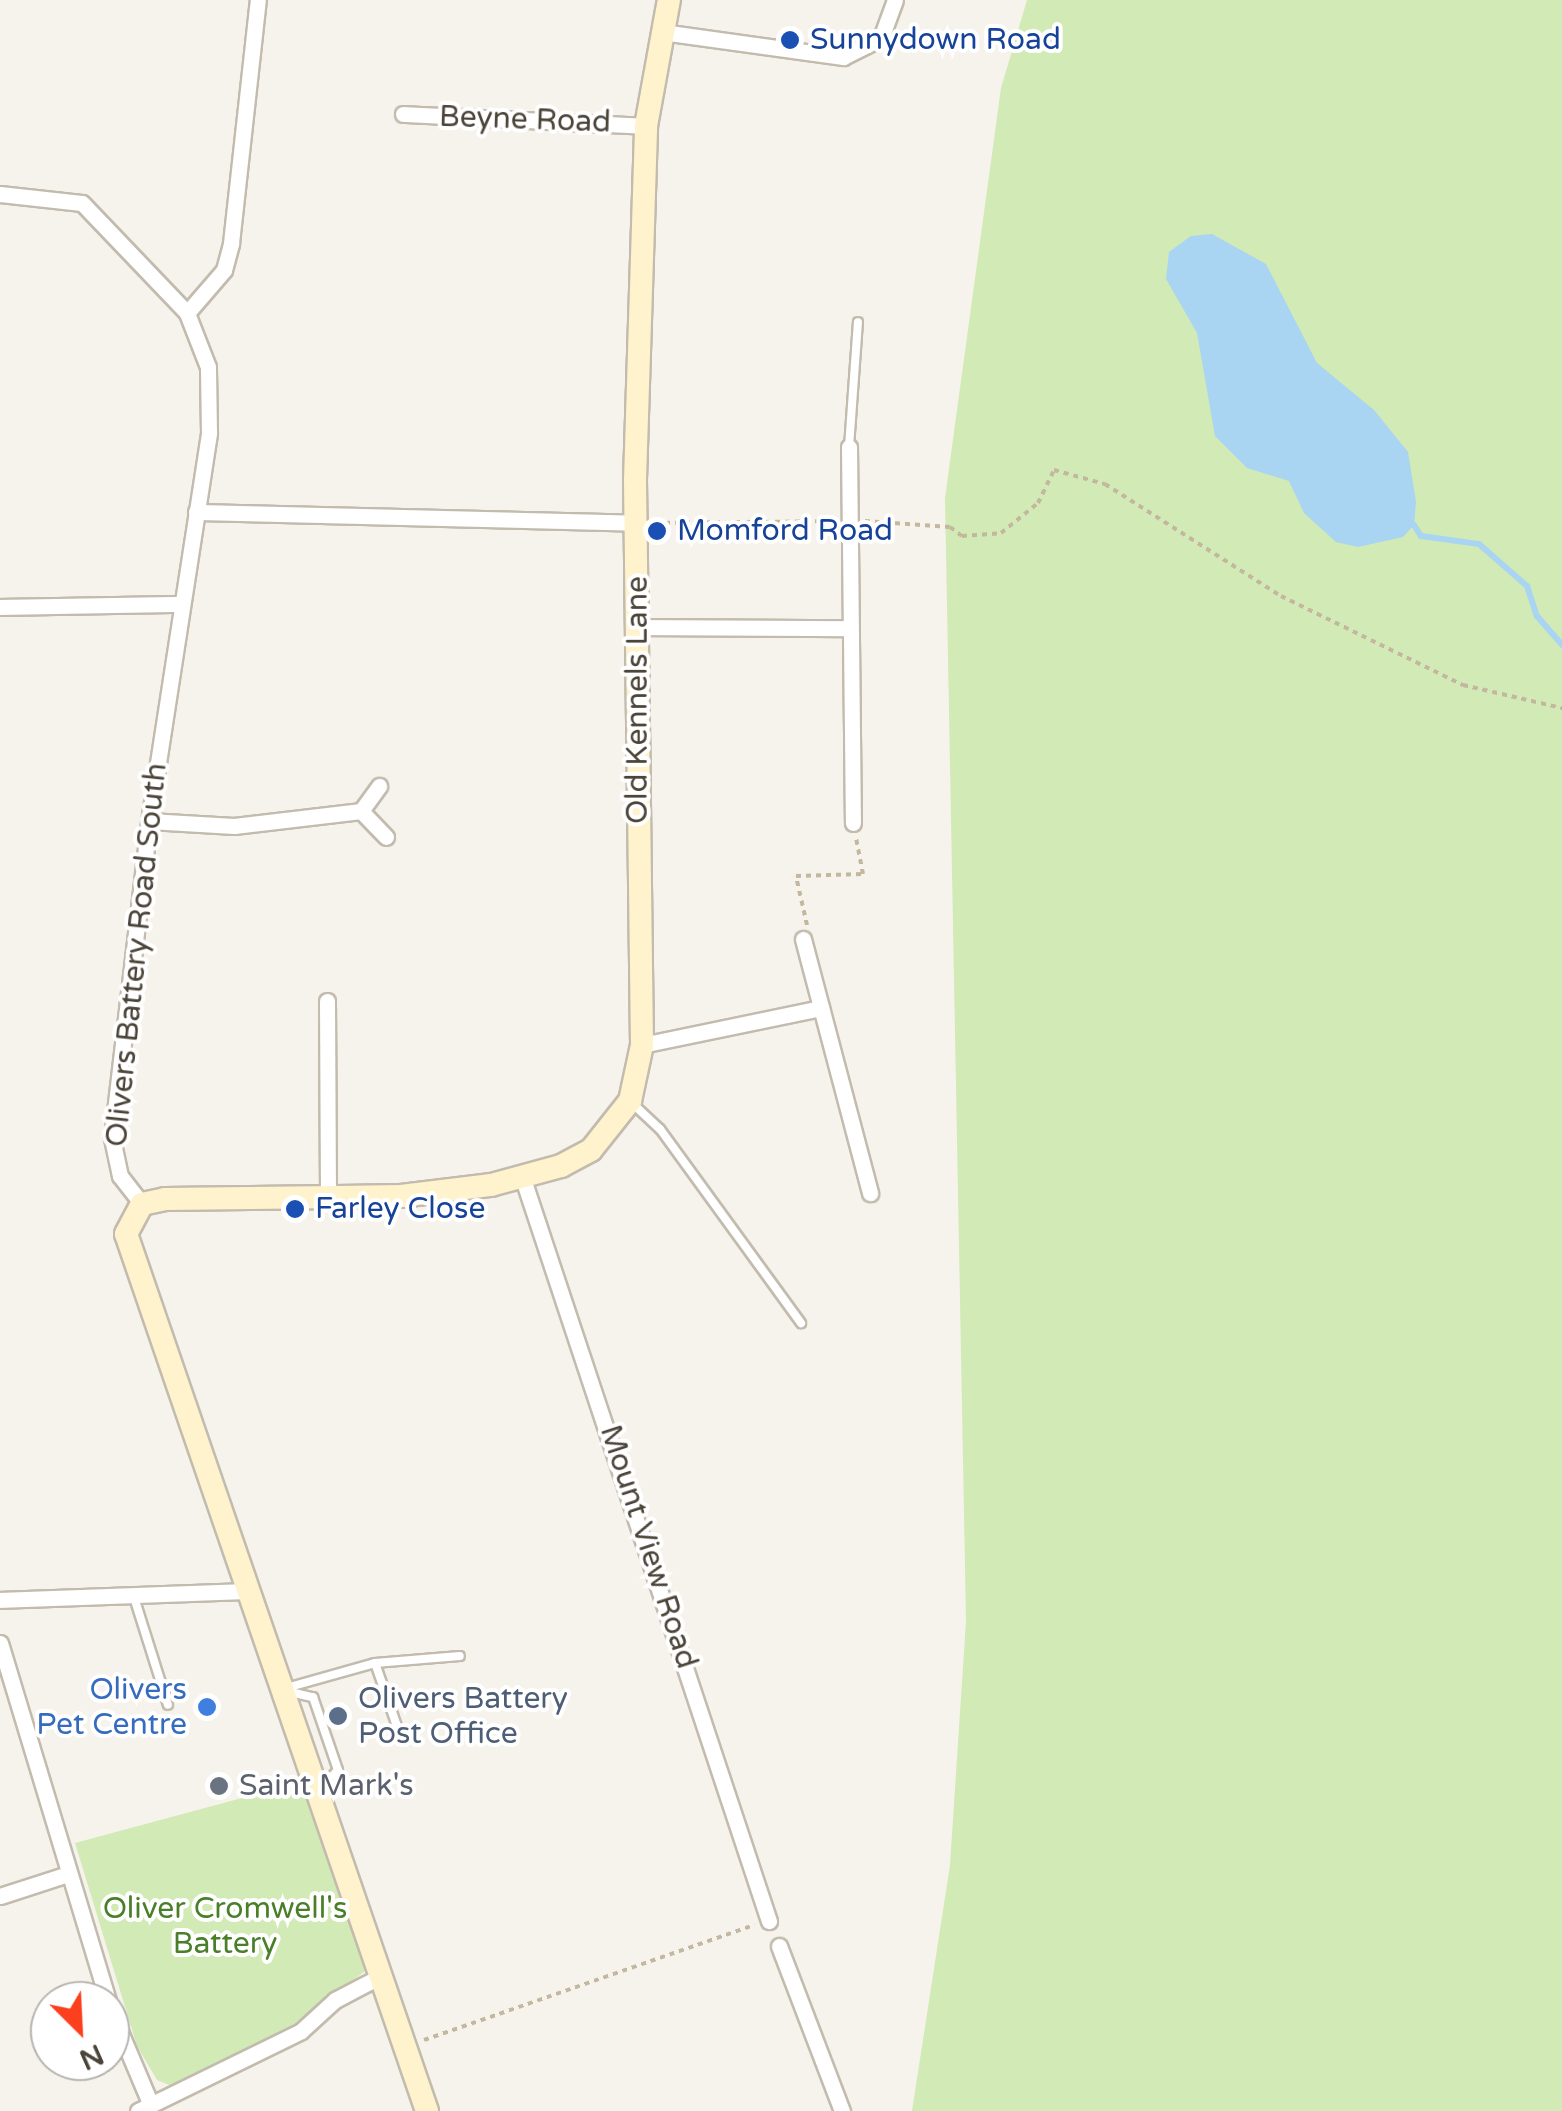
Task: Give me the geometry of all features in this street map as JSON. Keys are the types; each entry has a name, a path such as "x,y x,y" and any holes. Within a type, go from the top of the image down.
{"street":[{"path":"0,194 82,202 186,313 224,270 231,243 258,0"},
{"name":"Old Kennels Lane","path":"142,1204 199,1195 455,1192 522,1176 591,1150 630,1101 642,1045 639,523 646,126 669,0"},
{"path":"662,32 843,57 881,38 895,0"},
{"name":"Beyne Road","path":"403,114 646,126"},
{"name":"Olivers Battery Road South","path":"142,1204 120,1176 112,1138 149,822 212,394 202,341 186,313"},
{"path":"849,447 846,521 853,823"},
{"path":"196,512 639,523"},
{"path":"0,607 180,604"},
{"path":"639,627 848,628"},
{"path":"149,822 234,826 361,812 379,786"},
{"path":"361,812 386,837"},
{"path":"803,939 870,1193"},
{"path":"328,1000 328,1194"},
{"path":"642,1045 821,1008"},
{"name":"Mount View Road","path":"522,1176 769,1920"},
{"path":"142,1204 126,1234 130,1254 427,2111"},
{"path":"0,1600 246,1591"},
{"path":"0,1643 102,1981"},
{"path":"0,1896 68,1874"},
{"path":"780,1946 842,2111"},
{"path":"130,2065 145,2108 300,2031 335,2000 381,1976"}],"lane":[{"path":"849,447 858,322"},
{"path":"630,1101 660,1129 801,1323"},
{"path":"133,1594 168,1705"},
{"path":"282,1690 375,1663 460,1656"},
{"path":"375,1663 398,1729"}],"path":[{"path":"639,523 846,521 950,527 962,536 1001,532 1038,503 1054,470 1106,484 1281,596 1463,686 1562,708"},
{"path":"803,939 809,916 796,876 863,874 853,823"},
{"path":"405,2046 769,1920"}],"green space":[{"path":"1027,0 1562,0 1562,2111 912,2111 950,1865 966,1621 945,498 1001,88"},
{"name":"Oliver Cromwell's Battery","path":"301,1782 368,1969 266,2045 174,2087 157,2080 137,2046 130,2023 130,1981 117,1981 75,1843"}],"water":[{"path":"1212,234 1266,264 1317,363 1374,410 1408,452 1416,502 1414,525 1403,537 1358,547 1336,542 1304,513 1289,481 1247,468 1215,436 1197,333 1166,279 1169,252 1191,236"}],"waterway":[{"path":"1414,525 1421,536 1479,544 1527,586 1537,616 1562,645"}],"place":[{"name":"Sunnydown Road","path":"790,40"},
{"name":"Momford Road","path":"657,531"},
{"name":"Farley Close","path":"295,1209"},
{"name":"Olivers Pet Centre","path":"207,1707"},
{"name":"Olivers Battery Post Office","path":"338,1716"},
{"name":"Saint Mark's","path":"219,1786"}]}
